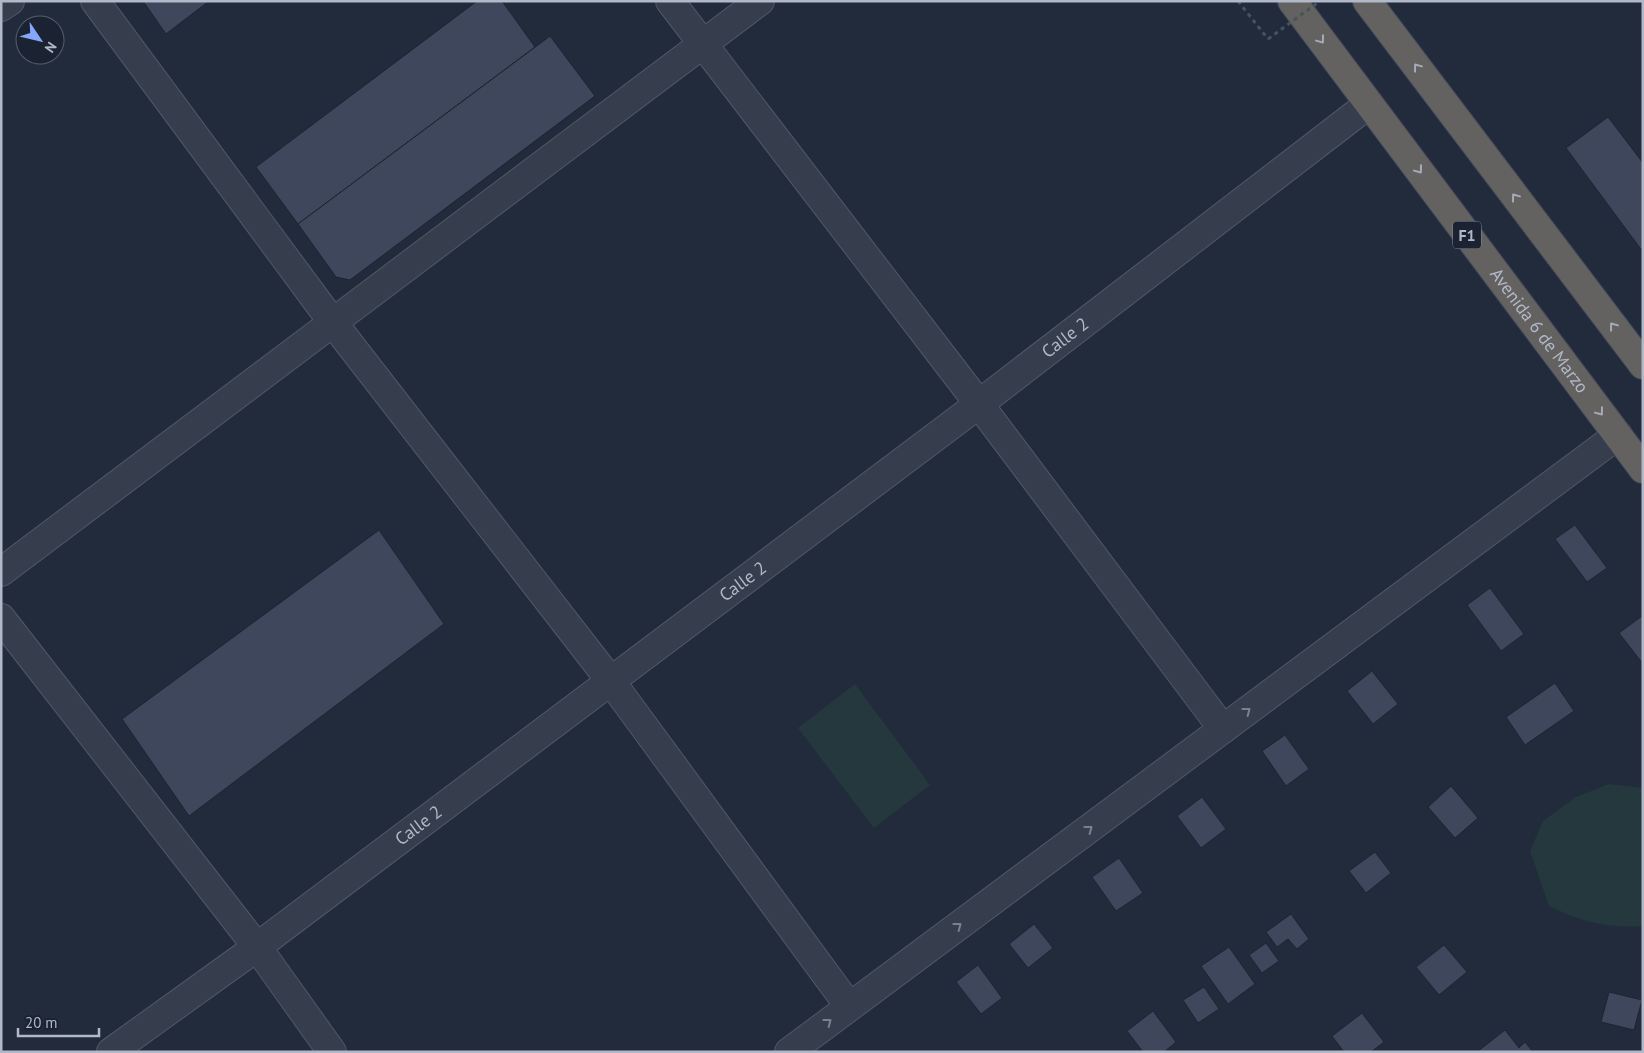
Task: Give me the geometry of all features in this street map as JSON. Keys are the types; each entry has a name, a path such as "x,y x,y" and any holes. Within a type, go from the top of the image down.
{"highway":[{"name":"Avenida 6 de Marzo","path":"1292,1 1643,468"},
{"path":"1367,1 1643,365"}],"street":[{"path":"1,7 10,1"},
{"path":"95,1 334,324 610,680 849,1006"},
{"path":"670,1 1223,729"},
{"path":"1,572 334,324 760,1"},
{"name":"Calle 2","path":"110,1052 257,947 978,404 1369,104"},
{"path":"789,1052 1618,435"},
{"path":"1,618 257,947 332,1052"}],"path":[{"path":"1238,1 1268,39 1320,1"}],"green space":[{"path":"855,684 930,785 874,828 798,728"},
{"path":"1609,784 1643,788 1643,926 1630,927 1595,923 1549,906 1530,851 1543,821 1576,797"}],"building":[{"path":"143,1 209,1 166,34"},
{"path":"477,1 502,1 535,47 298,224 256,167"},
{"path":"550,36 595,96 350,280 336,277 298,224"},
{"path":"1608,117 1643,163 1643,252 1566,148"},
{"path":"1575,525 1607,568 1587,582 1555,539"},
{"path":"379,530 444,624 189,816 122,719"},
{"path":"1490,588 1524,634 1501,651 1467,605"},
{"path":"1643,617 1643,664 1619,633"},
{"path":"1372,671 1398,704 1373,724 1347,691"},
{"path":"1555,683 1574,711 1525,745 1506,717"},
{"path":"1285,735 1309,769 1286,786 1262,751"},
{"path":"1451,786 1478,818 1455,838 1428,807"},
{"path":"1202,797 1226,829 1201,848 1177,816"},
{"path":"1375,852 1391,873 1366,893 1349,871"},
{"path":"1119,858 1143,893 1116,911 1092,877"},
{"path":"1291,914 1309,939 1297,949 1288,939 1277,947 1266,932"},
{"path":"1034,924 1053,948 1028,968 1009,944"},
{"path":"1266,943 1279,961 1262,973 1249,955"},
{"path":"1444,945 1467,972 1439,995 1416,967"},
{"path":"1229,947 1255,984 1228,1004 1201,966"},
{"path":"978,965 1002,998 981,1014 956,982"},
{"path":"1204,987 1219,1009 1198,1023 1183,1000"},
{"path":"1609,992 1642,1000 1634,1030 1601,1022"},
{"path":"1153,1011 1176,1042 1164,1052 1143,1052 1127,1031"},
{"path":"1362,1013 1384,1042 1371,1052 1344,1052 1332,1036"},
{"path":"1505,1030 1519,1048 1525,1042 1533,1052 1477,1052"}]}
